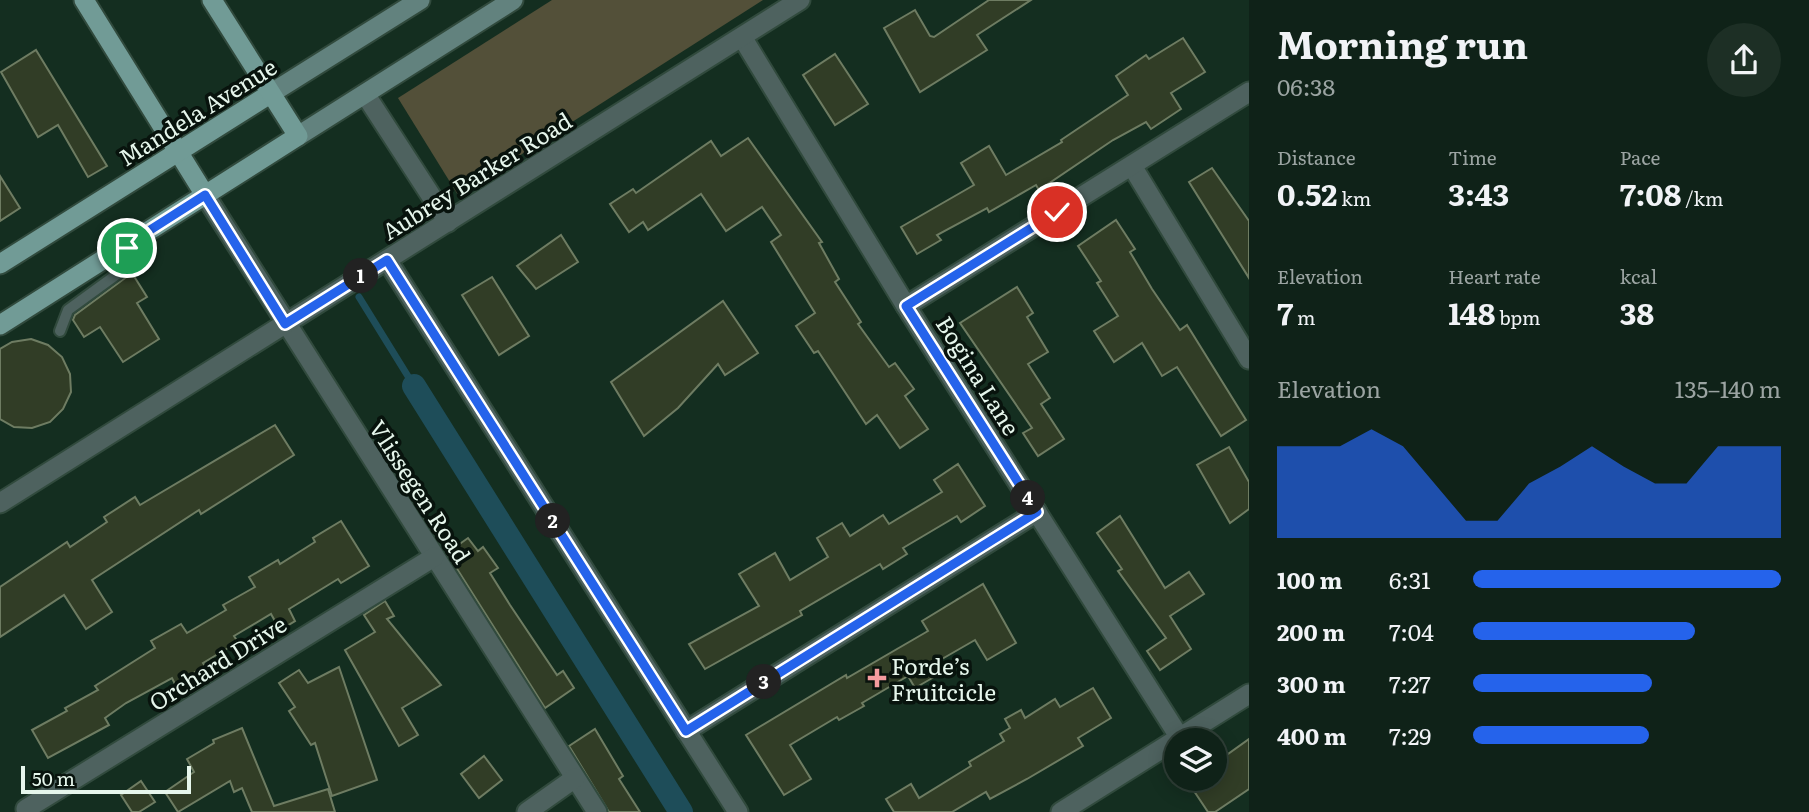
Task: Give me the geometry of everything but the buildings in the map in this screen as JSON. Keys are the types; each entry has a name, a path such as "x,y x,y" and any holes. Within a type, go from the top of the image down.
{"main road":[{"path":"84,0 205,195"},
{"path":"212,0 298,136"},
{"name":"Mandela Avenue","path":"0,264 420,0"},
{"path":"0,325 513,0"}],"street":[{"name":"Aubrey Barker Road","path":"0,503 800,0"},
{"name":"Bogina Lane","path":"741,37 906,306 1174,728"},
{"path":"906,306 1249,92"},
{"path":"365,94 448,222"},
{"path":"1132,166 1249,359"},
{"name":"Vlissegen Road","path":"205,195 597,812"},
{"path":"387,260 738,812"},
{"path":"686,731 1037,512"},
{"name":"Orchard Drive","path":"26,809 434,557"},
{"path":"1196,728 1249,694"},
{"path":"1061,812 1164,748"},
{"path":"527,812 575,778"}],"lane":[{"path":"60,331 68,310 127,267 130,258 125,246"}],"shaded area":[{"path":"552,0 763,0 458,195 398,98"}],"waterway":[{"path":"359,297 414,386"},
{"path":"414,386 681,812"}],"place":[{"name":"Forde’s Fruitcicle","path":"877,678"}],"route":[{"path":"127,248 125,246 205,195 285,324 387,260 686,731 1037,512 906,306 1057,212"}]}
